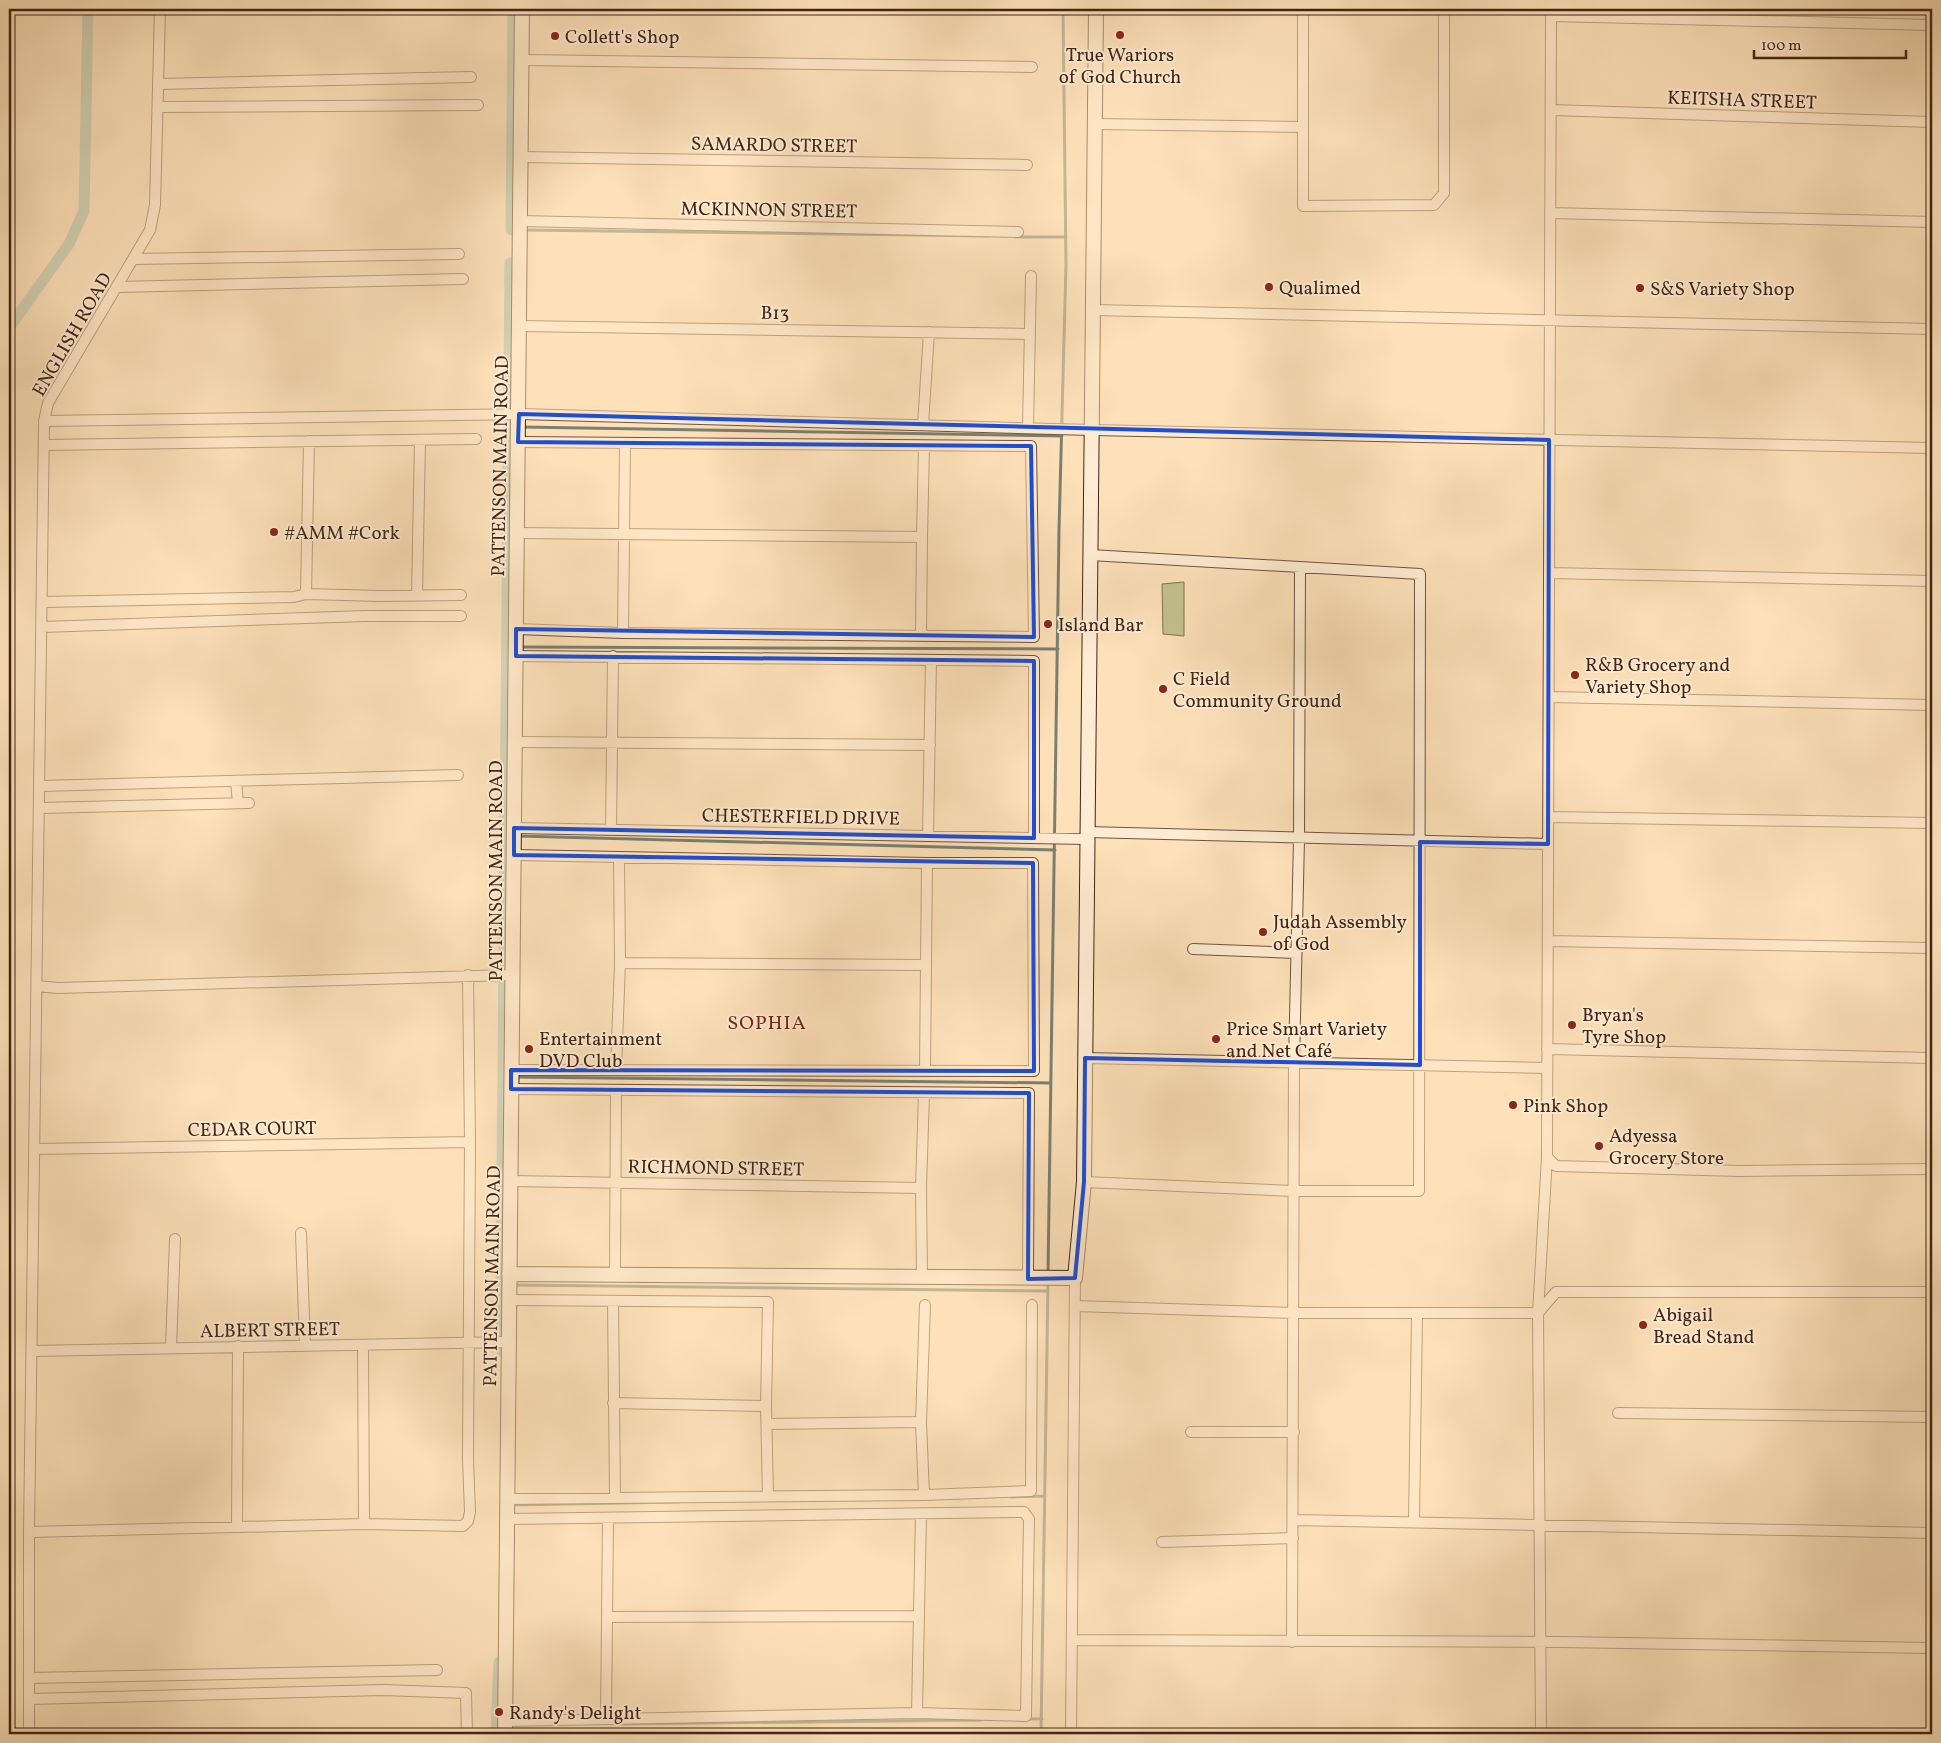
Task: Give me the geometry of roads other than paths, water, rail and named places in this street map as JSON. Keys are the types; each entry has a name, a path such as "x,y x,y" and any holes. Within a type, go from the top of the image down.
{"street":[{"name":"ENGLISH ROAD","path":"29,1734 29,1532 38,986 44,421 48,403 150,230 155,205 160,9"},
{"name":"PATTENSON MAIN ROAD","path":"505,1728 506,1342 509,1300 512,1070 510,975 514,855 522,9"},
{"path":"1071,1734 1075,1306 1084,1182 1096,9"},
{"path":"1303,9 1303,206 1434,205 1444,193 1444,9"},
{"path":"1541,1734 1538,1314 1547,1157 1551,12 1932,25"},
{"path":"522,60 1032,67"},
{"path":"158,84 471,77"},
{"path":"158,107 478,105"},
{"name":"KEITSHA STREET","path":"1550,110 1932,122"},
{"path":"1094,124 1303,127"},
{"name":"SAMARDO STREET","path":"521,157 1027,165"},
{"path":"1550,213 1932,222"},
{"name":"MCKINNON STREET","path":"520,221 1018,232"},
{"path":"134,259 459,254"},
{"path":"1028,428 1032,276"},
{"path":"118,287 463,279"},
{"path":"1094,310 1932,329"},
{"name":"B13","path":"519,326 1030,334"},
{"path":"923,425 929,332"},
{"path":"44,421 505,414 519,416 1092,430 1932,448"},
{"path":"44,444 476,439"},
{"path":"516,631 1034,638 1031,446 625,443 518,439"},
{"path":"417,595 420,440"},
{"path":"306,594 309,441"},
{"path":"623,633 625,443"},
{"path":"921,636 924,446"},
{"path":"517,533 922,537"},
{"path":"1084,1182 1294,1191 1419,1191 1420,574 1090,555"},
{"path":"1292,1642 1294,1538 1294,1062 1299,840 1300,568"},
{"path":"1549,573 1932,581"},
{"path":"43,602 294,597 306,594 381,596 461,595"},
{"path":"42,627 365,616 461,616"},
{"path":"516,654 1034,661 1034,838"},
{"path":"611,830 613,656"},
{"path":"928,836 931,660"},
{"path":"1549,697 1932,704"},
{"path":"515,742 930,744"},
{"path":"40,786 458,775"},
{"path":"236,781 238,803"},
{"path":"40,808 249,803"},
{"path":"1548,818 1932,823"},
{"name":"CHESTERFIELD DRIVE","path":"514,828 1034,838 1087,836 1548,844"},
{"path":"512,1070 926,1069 1034,1071 1033,863 927,863 514,855"},
{"path":"616,1070 620,963 618,857"},
{"path":"926,1069 925,965 927,863"},
{"path":"1548,940 1932,948"},
{"path":"1193,949 1296,953"},
{"path":"620,963 925,965"},
{"path":"29,1532 364,1524 463,1526 468,1521 470,1512 470,1142 468,975"},
{"path":"38,986 58,988 510,975"},
{"path":"1548,1049 1932,1058"},
{"path":"1085,1058 1547,1068"},
{"path":"511,1089 1030,1093 1030,1279"},
{"path":"615,1274 616,1091"},
{"path":"922,1277 920,1188 924,1093"},
{"name":"CEDAR COURT","path":"35,1149 470,1142"},
{"path":"1547,1157 1556,1166 1740,1171 1932,1169"},
{"name":"RICHMOND STREET","path":"510,1181 920,1188"},
{"path":"301,1233 305,1345"},
{"path":"171,1348 174,1239"},
{"path":"509,1274 1076,1278"},
{"path":"1538,1314 1556,1292 1932,1292"},
{"path":"509,1300 768,1302 766,1406 768,1496"},
{"path":"613,1301 615,1497"},
{"path":"924,1495 921,1422 925,1305"},
{"path":"507,1508 615,1497 924,1495 1031,1490 1032,1306"},
{"path":"1075,1306 1294,1313 1538,1314"},
{"path":"1414,1522 1417,1313"},
{"name":"ALBERT STREET","path":"32,1351 506,1342"},
{"path":"236,1526 238,1346"},
{"path":"363,1346 364,1524"},
{"path":"613,1403 766,1406"},
{"path":"1618,1413 1932,1417"},
{"path":"767,1424 921,1422"},
{"path":"1191,1432 1294,1432"},
{"path":"505,1728 606,1719 916,1714 1026,1716 1029,1519 1024,1512 608,1518 507,1508"},
{"path":"916,1714 920,1514"},
{"path":"606,1719 608,1518"},
{"path":"1294,1520 1932,1532"},
{"path":"1162,1542 1294,1538"},
{"path":"607,1618 919,1616"},
{"path":"1072,1640 1932,1648"},
{"path":"29,1678 437,1670"},
{"path":"343,1672 343,1691"},
{"path":"30,1699 343,1691 466,1692 467,1734"},
{"path":"994,1734 1021,1734"}],"waterway":[{"path":"9,328 69,244 84,211 88,9"},
{"path":"511,230 513,9"},
{"path":"1048,1274 1059,530 1066,264 1063,9"},
{"path":"524,230 990,236"},
{"path":"1016,237 1066,237"},
{"path":"502,1351 510,263"},
{"path":"522,427 1062,436"},
{"path":"521,647 1058,649"},
{"path":"518,836 1055,850"},
{"path":"514,1077 1051,1083"},
{"path":"1041,1734 1048,1282"},
{"path":"514,1285 1048,1291"},
{"path":"1011,1497 1045,1496"},
{"path":"511,1505 679,1502"},
{"path":"496,1734 499,1662"},
{"path":"1027,1719 1042,1719"},
{"path":"615,1724 981,1720"}],"place":[{"name":"True Wariors of God Church","path":"1120,35"},
{"name":"Collett's Shop","path":"555,36"},
{"name":"Qualimed","path":"1269,287"},
{"name":"S&S Variety Shop","path":"1640,288"},
{"name":"#AMM #Cork","path":"274,532"},
{"name":"Island Bar","path":"1048,624"},
{"name":"R&B Grocery and Variety Shop","path":"1575,675"},
{"name":"C Field Community Ground","path":"1163,689"},
{"name":"Judah Assembly of God","path":"1263,932"},
{"name":"Bryan's Tyre Shop","path":"1572,1025"},
{"name":"Price Smart Variety and Net Café","path":"1216,1039"},
{"name":"Entertainment DVD Club","path":"529,1049"},
{"name":"Pink Shop","path":"1513,1105"},
{"name":"Adyessa Grocery Store","path":"1599,1146"},
{"name":"Abigail Bread Stand","path":"1643,1325"},
{"name":"Randy's Delight","path":"499,1712"}],"district":[{"name":"SOPHIA","path":"767,1022"}]}
